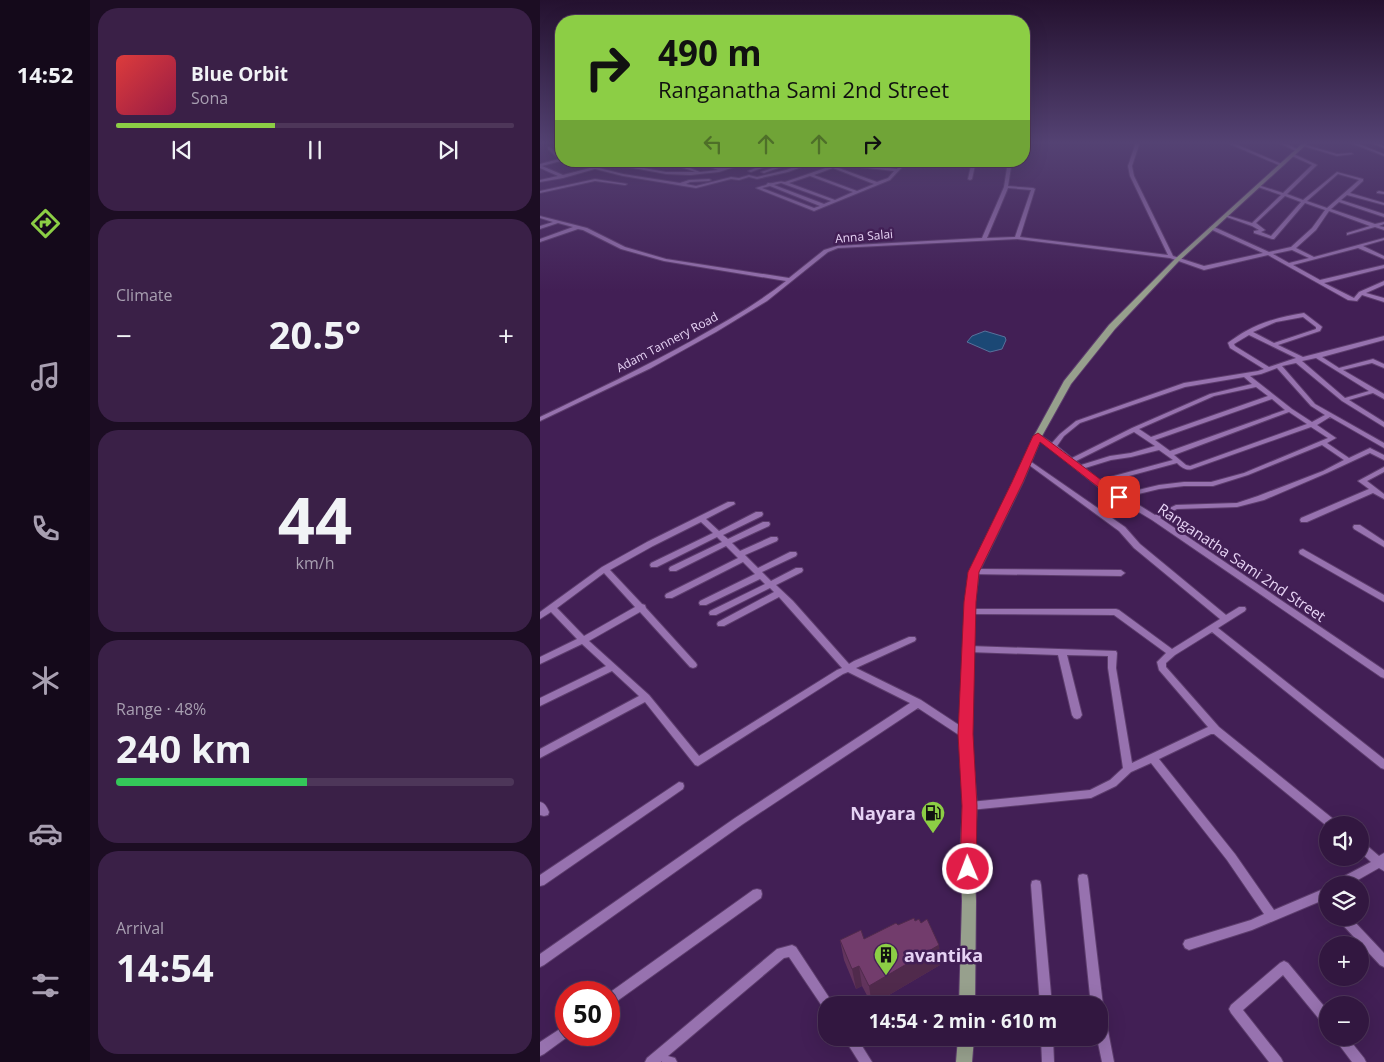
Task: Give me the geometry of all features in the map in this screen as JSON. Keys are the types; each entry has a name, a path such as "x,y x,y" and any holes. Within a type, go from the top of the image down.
{"main road":[{"path":"967,996 969,901 967,853 970,806 965,734 970,612 974,572 1038,436 1067,383 1112,327 1174,259 1253,192"},
{"path":"964,1062 965,1046"}],"street":[{"path":"764,192 810,210 856,192"},
{"path":"787,192 824,206"},
{"path":"809,192 835,201"},
{"path":"984,239 1004,192"},
{"path":"1017,238 1032,192"},
{"path":"1140,192 1174,259"},
{"path":"1276,192 1384,229"},
{"path":"1254,225 1287,192"},
{"path":"1226,216 1254,225 1263,230 1256,232 1272,238 1304,201 1315,192"},
{"path":"1313,258 1293,248 1314,229 1328,209 1346,192 1384,204"},
{"path":"1338,200 1384,216"},
{"path":"540,217 578,227 623,248 666,260 790,280"},
{"path":"540,228 557,222"},
{"path":"1349,234 1384,223"},
{"path":"540,241 578,227"},
{"path":"1212,228 1269,254 1350,299 1354,300 1361,293 1384,283"},
{"name":"Anna Salai","path":"790,280 826,251 837,247 1017,238 1174,259 1204,268 1293,248"},
{"path":"1289,265 1384,239"},
{"path":"1358,246 1384,258"},
{"path":"1320,282 1384,266"},
{"name":"Adam Tannery Road","path":"540,419 650,367 765,300 790,280"},
{"path":"1361,293 1384,300"},
{"path":"1270,368 1230,345 1248,332 1274,320 1304,314 1319,327 1318,330 1275,344"},
{"path":"1248,332 1275,344 1299,360 1344,400 1384,425"},
{"path":"1053,446 1062,435 1078,422 1184,385 1246,376 1278,365 1384,338"},
{"path":"1317,356 1384,397"},
{"path":"1338,370 1373,361 1384,366"},
{"path":"1278,365 1313,405 1383,445"},
{"path":"1119,497 1168,486 1211,484 1246,474 1334,438 1290,410 1255,385 1246,376"},
{"path":"1071,461 1134,429 1212,395 1255,385"},
{"path":"1344,400 1374,391"},
{"path":"1150,439 1272,397"},
{"path":"1169,454 1290,410"},
{"path":"1134,429 1190,468 1312,424 1329,415"},
{"name":"Ranganatha Sami 2nd Street","path":"1038,436 1119,497 1155,518 1384,675"},
{"path":"1323,443 1350,461"},
{"path":"1081,467 1110,458 1161,447"},
{"path":"1155,518 1176,507 1237,505 1261,498 1350,461 1370,450 1384,458"},
{"path":"1027,461 1122,529 1137,546 1226,620"},
{"path":"1099,482 1178,461"},
{"path":"1384,469 1362,481 1384,497"},
{"path":"1304,520 1373,490"},
{"path":"540,616 605,569 731,504"},
{"path":"654,565 759,514"},
{"path":"702,519 779,593 848,669 918,703 965,734"},
{"path":"673,569 766,524"},
{"path":"1357,527 1384,545"},
{"path":"669,596 774,539"},
{"path":"1303,552 1384,600"},
{"path":"703,603 793,554"},
{"path":"605,569 642,607 693,665"},
{"path":"713,613 799,570"},
{"path":"974,572 1121,573"},
{"path":"721,624 779,593"},
{"path":"540,661 584,640 642,607"},
{"path":"552,608 612,667 646,697 698,762 840,672 912,639"},
{"path":"1242,609 1172,653 1161,662 1162,668 1216,730 1323,816"},
{"path":"970,612 1116,612 1172,653"},
{"path":"1213,628 1384,766"},
{"path":"969,648 1113,653 1112,668 1128,769"},
{"path":"1062,652 1077,715"},
{"path":"540,702 612,667"},
{"path":"540,754 646,697"},
{"path":"540,961 719,837 739,821 918,703"},
{"path":"970,806 1092,794 1113,783 1128,769 1210,730 1216,730"},
{"path":"1153,758 1231,857 1272,916"},
{"path":"540,881 679,786"},
{"path":"1356,876 1383,862 1369,852"},
{"path":"1084,879 1095,996"},
{"path":"1036,885 1045,996"},
{"path":"620,992 757,894"},
{"path":"1189,944 1252,925 1319,898"},
{"path":"1351,926 1384,961"},
{"path":"651,1062 781,953 792,951 822,996"},
{"path":"1277,1062 1235,1009 1284,967 1319,1010"},
{"path":"540,1050 555,1039"},
{"path":"855,1046 866,1062"},
{"path":"1047,1046 1048,1062"},
{"path":"1105,1046 1108,1062"},
{"path":"1347,1046 1360,1062"}],"water":[{"path":"985,331 1005,337 1006,340 1002,349 990,352 967,342 972,336"}],"building":[{"path":"914,918 915,921 919,919 921,923 927,919 939,945 869,986 859,966 852,969 840,940 861,930 864,939 896,923 898,925"}],"place":[{"name":"Nayara","path":"933,834"},
{"name":"avantika","path":"886,976"}],"route":[{"path":"968,869 967,853 970,806 965,734 970,602 974,572 1038,436 1081,467 1104,488 1119,497"}]}
